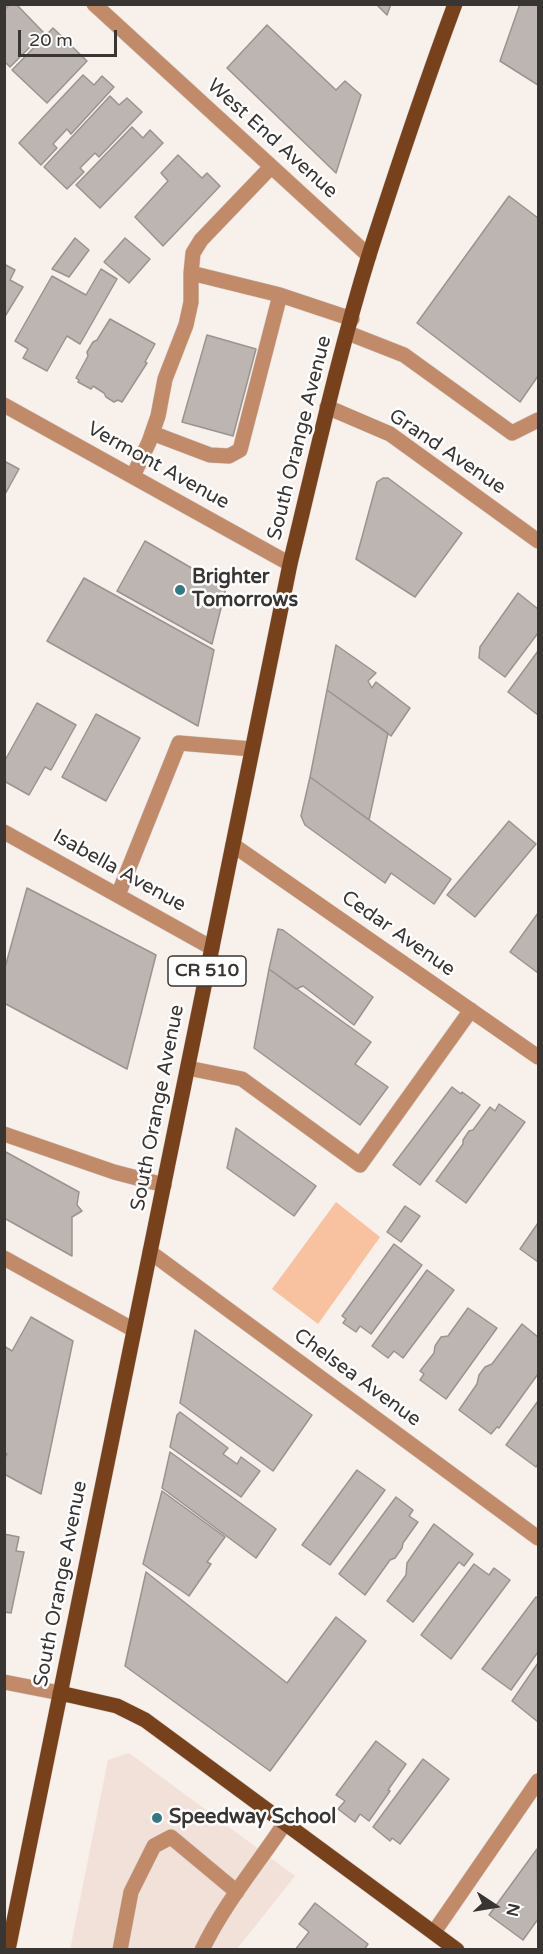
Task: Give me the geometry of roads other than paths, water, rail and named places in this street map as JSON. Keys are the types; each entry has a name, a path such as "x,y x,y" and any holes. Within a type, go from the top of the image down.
{"main road":[{"name":"South Orange Avenue","path":"8,1950 290,564 327,407 369,256 454,4"},
{"path":"60,1693 117,1706 145,1720 457,1950"}],"street":[{"name":"West End Avenue","path":"94,4 369,256"},
{"path":"133,476 158,416 165,379 186,325 191,302 193,253 201,240 271,167"},
{"path":"191,273 280,295 350,326 404,355 512,433 538,420"},
{"path":"152,432 210,454 229,456 240,450 280,295"},
{"name":"Vermont Avenue","path":"4,405 290,564"},
{"name":"Grand Avenue","path":"327,407 390,434 538,541"},
{"path":"118,895 179,743 252,749"},
{"name":"Isabella Avenue","path":"4,831 212,948"},
{"name":"Cedar Avenue","path":"233,845 538,1057"},
{"path":"188,1068 242,1079 360,1165 471,1010"},
{"path":"4,1134 104,1169 164,1185"},
{"name":"Chelsea Avenue","path":"150,1252 538,1538"},
{"path":"4,1258 134,1330"},
{"path":"4,1682 60,1693"},
{"path":"434,1932 538,1781"},
{"path":"202,1950 214,1924 285,1823"},
{"path":"120,1950 131,1892 154,1846 171,1837 237,1892"}],"place":[{"name":"Brighter Tomorrows","path":"180,590"},
{"name":"Speedway School","path":"157,1818"}]}
